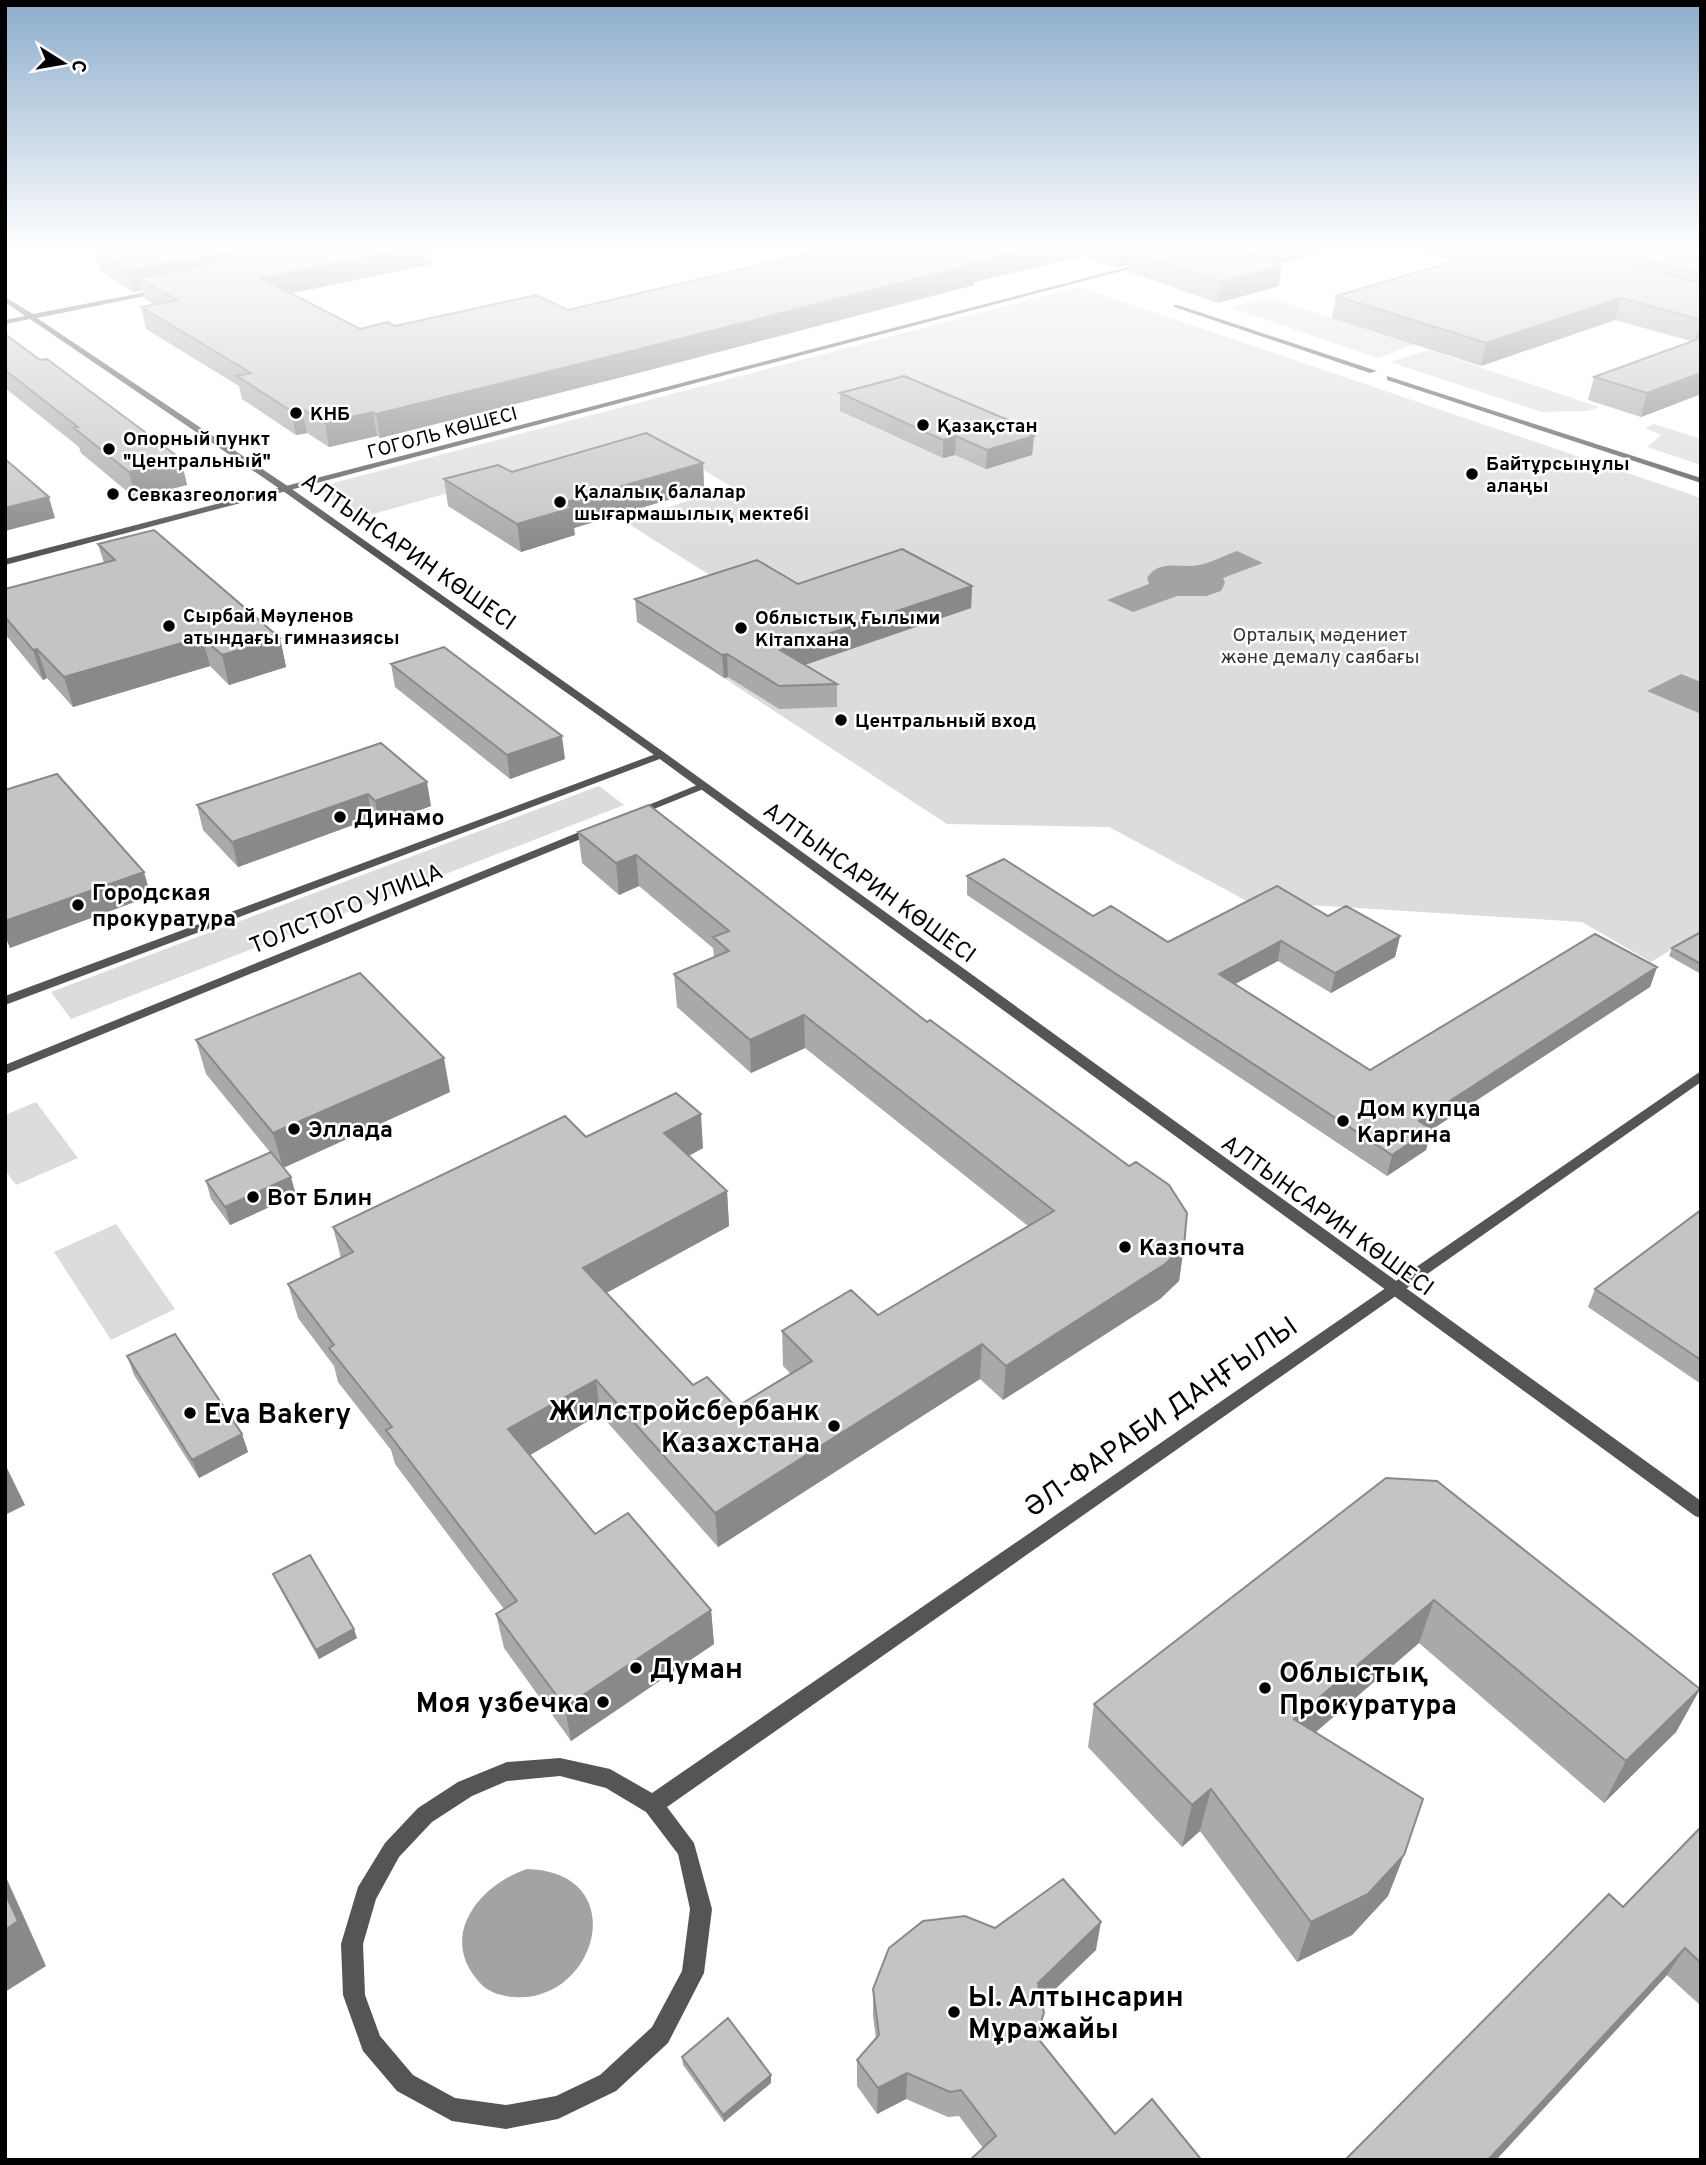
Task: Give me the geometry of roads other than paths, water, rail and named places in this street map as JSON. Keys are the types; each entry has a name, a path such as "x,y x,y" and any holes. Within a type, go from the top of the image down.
{"street":[{"name":"АЛТЫНСАРИН КӨШЕСІ","path":"80,348 286,489 661,755 1701,1511"},
{"name":"ГОГОЛЬ КӨШЕСІ","path":"5,562 824,348"},
{"path":"1303,348 1373,371 1370,373 1374,376 1390,378 1701,481"},
{"name":"ТОЛСТОГО УЛИЦА","path":"5,1001 661,755"},
{"name":"ТОЛСТОГО УЛИЦА","path":"5,1070 702,786"},
{"name":"ӘЛ-ФАРАБИ ДАҢҒЫЛЫ","path":"653,1805 1701,1075"},
{"path":"560,1767 610,1779 653,1805 687,1850 701,1909 693,1973 660,2035 608,2083 558,2107 506,2117 452,2109 405,2083 371,2043 354,1995 352,1944 366,1895 392,1850 425,1815 465,1789 507,1772 560,1767"}],"place":[{"name":"КНБ","path":"296,413"},
{"name":"Қазақстан","path":"923,425"},
{"name":"Опорный пункт \"Центральный\"","path":"109,449"},
{"name":"Байтұрсынұлы алаңы","path":"1472,474"},
{"name":"Севказгеология","path":"113,494"},
{"name":"Қалалық балалар шығармашылық мектебі","path":"560,502"},
{"name":"Сырбай Мәуленов атындағы гимназиясы","path":"169,626"},
{"name":"Облыстық Ғылыми Кітапхана","path":"741,628"},
{"name":"Центральный вход","path":"841,720"},
{"name":"Динамо","path":"340,817"},
{"name":"Городская прокуратура","path":"78,905"},
{"name":"Дом купца Каргина","path":"1343,1121"},
{"name":"Эллада","path":"294,1129"},
{"name":"Вот Блин","path":"253,1197"},
{"name":"Казпочта","path":"1125,1247"},
{"name":"Eva Bakery","path":"190,1413"},
{"name":"Жилстройсбербанк Казахстана","path":"834,1426"},
{"name":"Думан","path":"636,1668"},
{"name":"Облыстық Прокуратура","path":"1265,1688"},
{"name":"Моя узбечка","path":"603,1702"},
{"name":"Ы. Алтынсарин Мұражайы","path":"954,2012"}],"park label":[{"name":"Орталық мәдениет және демалу саябағы","path":"1320,645"}]}
